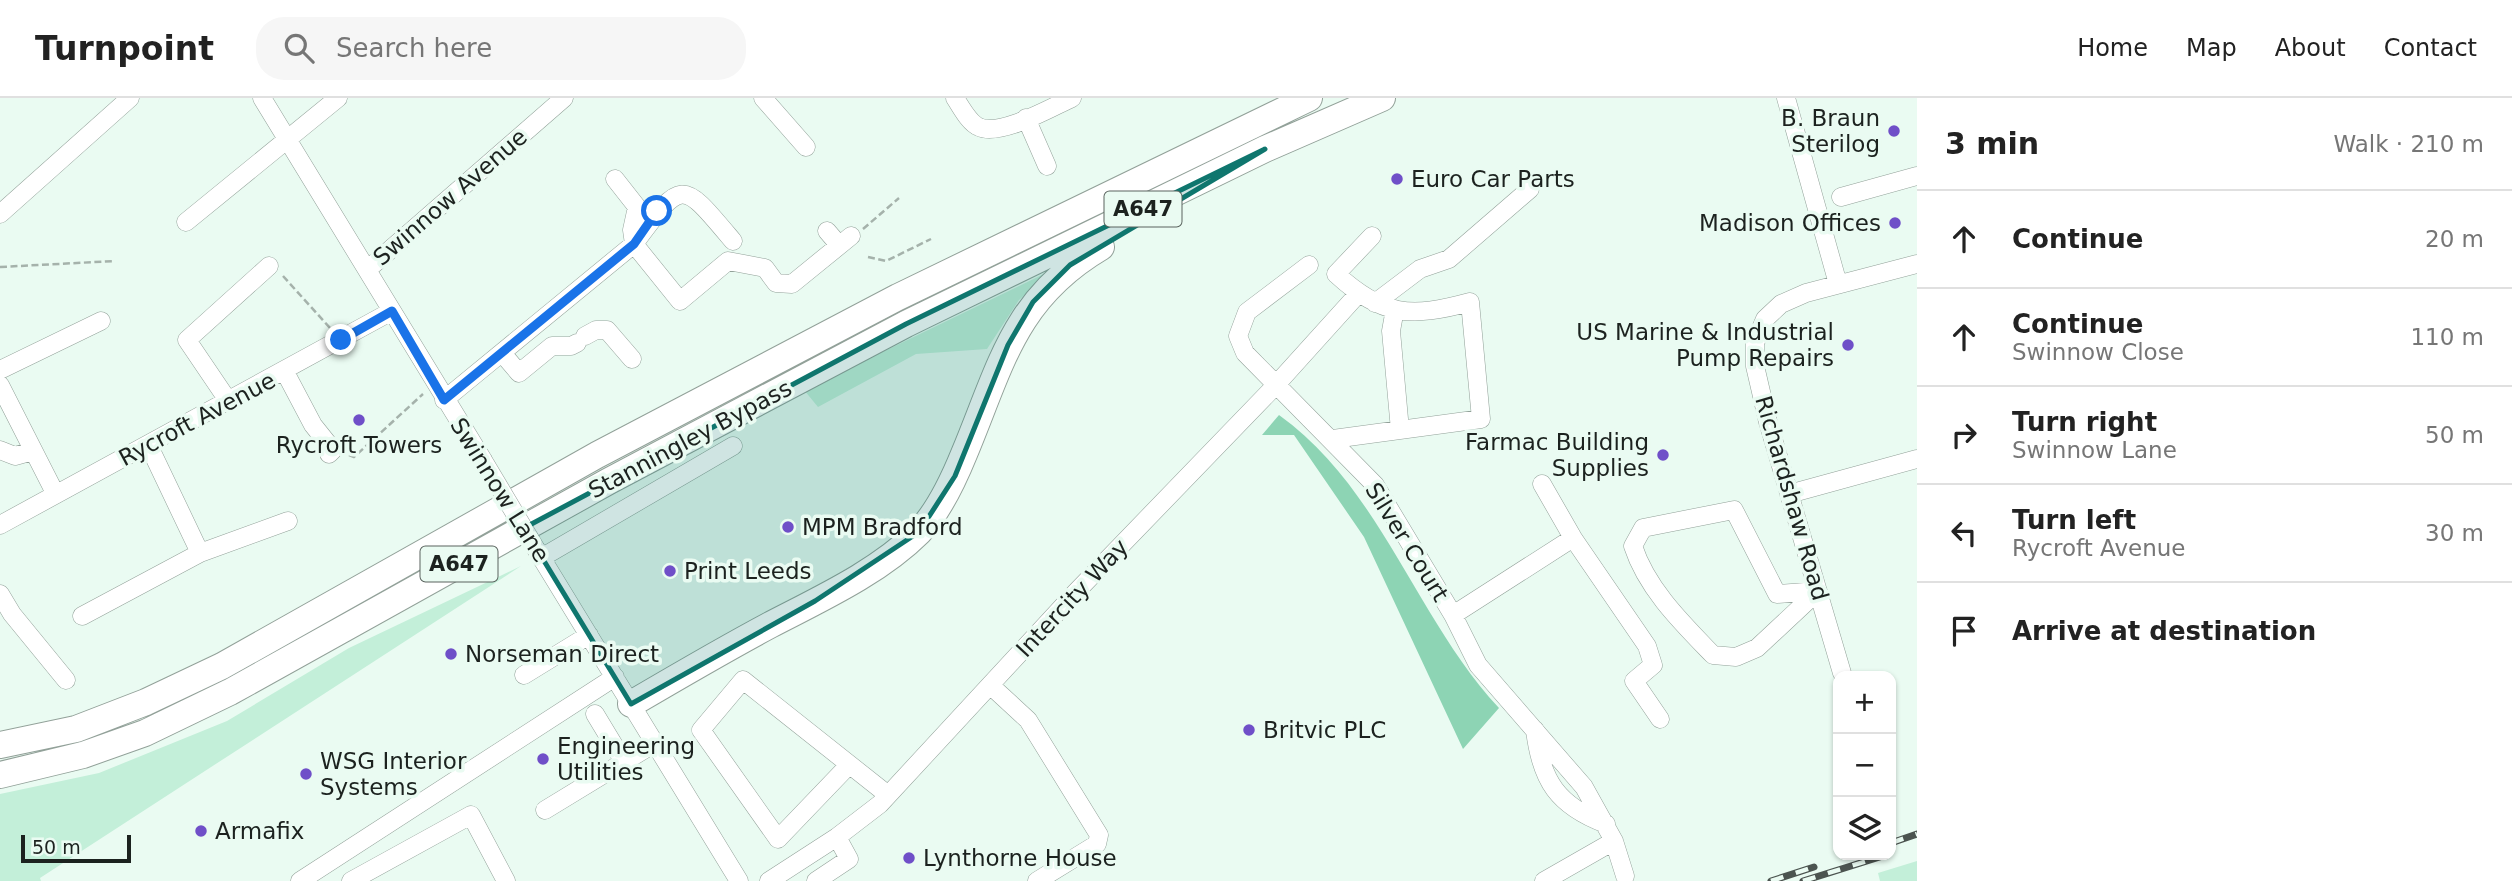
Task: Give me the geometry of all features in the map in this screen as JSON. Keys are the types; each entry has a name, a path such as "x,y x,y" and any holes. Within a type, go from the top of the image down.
{"highway":[{"name":"Stanningley Bypass","path":"0,744 76,729 146,702 222,666 597,455 874,310 1243,127 1309,98"},
{"name":"Stanningley Bypass","path":"0,775 83,755 145,733 230,692 609,481 882,337 1265,149 1382,98"},
{"path":"631,704 835,589 876,564 919,532 955,476 1008,345 1033,302 1070,265 1265,149"}],"street":[{"path":"0,214 130,98"},
{"name":"Swinnow Lane","path":"262,98 739,881"},
{"path":"186,222 338,98"},
{"name":"Swinnow Avenue","path":"368,269 564,98"},
{"path":"763,98 806,147"},
{"path":"955,98 979,127 998,128 1072,98"},
{"path":"1786,98 1838,284"},
{"path":"1026,118 1047,165"},
{"path":"1841,197 1917,176"},
{"path":"615,179 637,206 632,230 634,244 680,301 728,261 765,268 776,283 792,284 845,240 827,231"},
{"path":"1375,303 1420,269 1449,259 1530,189"},
{"path":"444,400 634,244 662,205 674,197 686,194 696,196 733,242"},
{"path":"1333,439 1481,419 1470,302 1414,313 1375,303 1358,294 1336,274 1372,236"},
{"name":"Richardshaw Road","path":"1841,671 1789,494 1755,366 1755,343 1765,319 1781,304 1806,293 1917,264"},
{"path":"229,402 187,340 269,265"},
{"name":"Silver Court","path":"1309,265 1247,312 1238,336 1245,353 1275,386 1333,439 1375,485 1452,615 1478,665 1584,787 1614,841 1625,876"},
{"name":"Intercity Way","path":"769,881 837,837 888,795 1275,386 1358,294"},
{"path":"1395,309 1391,331 1400,430"},
{"name":"Rycroft Avenue","path":"0,525 55,493 149,446 285,372 392,311"},
{"path":"0,370 101,321"},
{"path":"502,353 519,373 552,346 570,346 596,330 607,330 632,359"},
{"path":"285,372 313,425 331,452"},
{"path":"0,385 55,493"},
{"path":"149,446 200,554"},
{"path":"539,553 733,446"},
{"path":"0,450 15,456 33,451"},
{"path":"1789,494 1917,459"},
{"path":"1542,484 1573,538 1647,646 1653,665 1634,681 1660,719"},
{"path":"1734,510 1777,594 1818,591 1757,648 1736,657 1713,655 1671,611 1638,561 1633,546 1643,528 1734,510"},
{"path":"82,616 200,554 288,521"},
{"name":"Silver Court","path":"1452,615 1573,538"},
{"path":"0,594 12,614 66,680"},
{"path":"524,675 589,635"},
{"path":"306,879 615,677"},
{"path":"848,766 779,839 701,730 743,680 848,766 888,795"},
{"path":"990,685 1028,720 1099,835 1097,844 1037,881"},
{"path":"595,714 624,762"},
{"path":"1535,730 1539,760 1558,795 1577,814 1606,824"},
{"path":"545,810 655,743"},
{"path":"351,881 471,815 506,881"},
{"path":"816,881 849,859 837,837"},
{"path":"1544,881 1614,841"}],"path":[{"path":"845,240 899,198"},
{"path":"868,257 886,261 931,239"},
{"path":"0,267 115,261"},
{"path":"269,265 279,272 341,340"},
{"path":"331,452 354,457 435,383"}],"highlighted area":[{"path":"1265,149 1070,265 1033,302 1008,345 955,476 919,532 815,601 631,704 524,528 906,324"}],"green space":[{"path":"1052,270 1019,300 987,349 916,354 818,407 804,390"},
{"path":"1279,415 1314,445 1345,479 1372,516 1444,635 1470,673 1499,708 1463,749 1364,537 1294,435 1262,435"},
{"path":"521,566 40,878 41,881 0,881 0,794 99,773 227,721 349,648"},
{"path":"1917,861 1917,881 1880,881 1878,873"}],"railway":[{"path":"1896,841 1917,834"},
{"path":"1803,881 1870,860"},
{"path":"1771,881 1814,867"}],"place":[{"name":"B. Braun Sterilog","path":"1894,131"},
{"name":"Euro Car Parts","path":"1397,179"},
{"name":"Madison Offices","path":"1895,223"},
{"name":"US Marine & Industrial Pump Repairs","path":"1848,345"},
{"name":"Rycroft Towers","path":"359,420"},
{"name":"Farmac Building Supplies","path":"1663,455"},
{"name":"MPM Bradford","path":"788,527"},
{"name":"Print Leeds","path":"670,571"},
{"name":"Norseman Direct","path":"451,654"},
{"name":"Britvic PLC","path":"1249,730"},
{"name":"Engineering Utilities","path":"543,759"},
{"name":"WSG Interior Systems","path":"306,774"},
{"name":"Armafix","path":"201,831"},
{"name":"Lynthorne House","path":"909,858"}],"route":[{"path":"341,340 392,311 444,400 634,244 657,211"}]}
